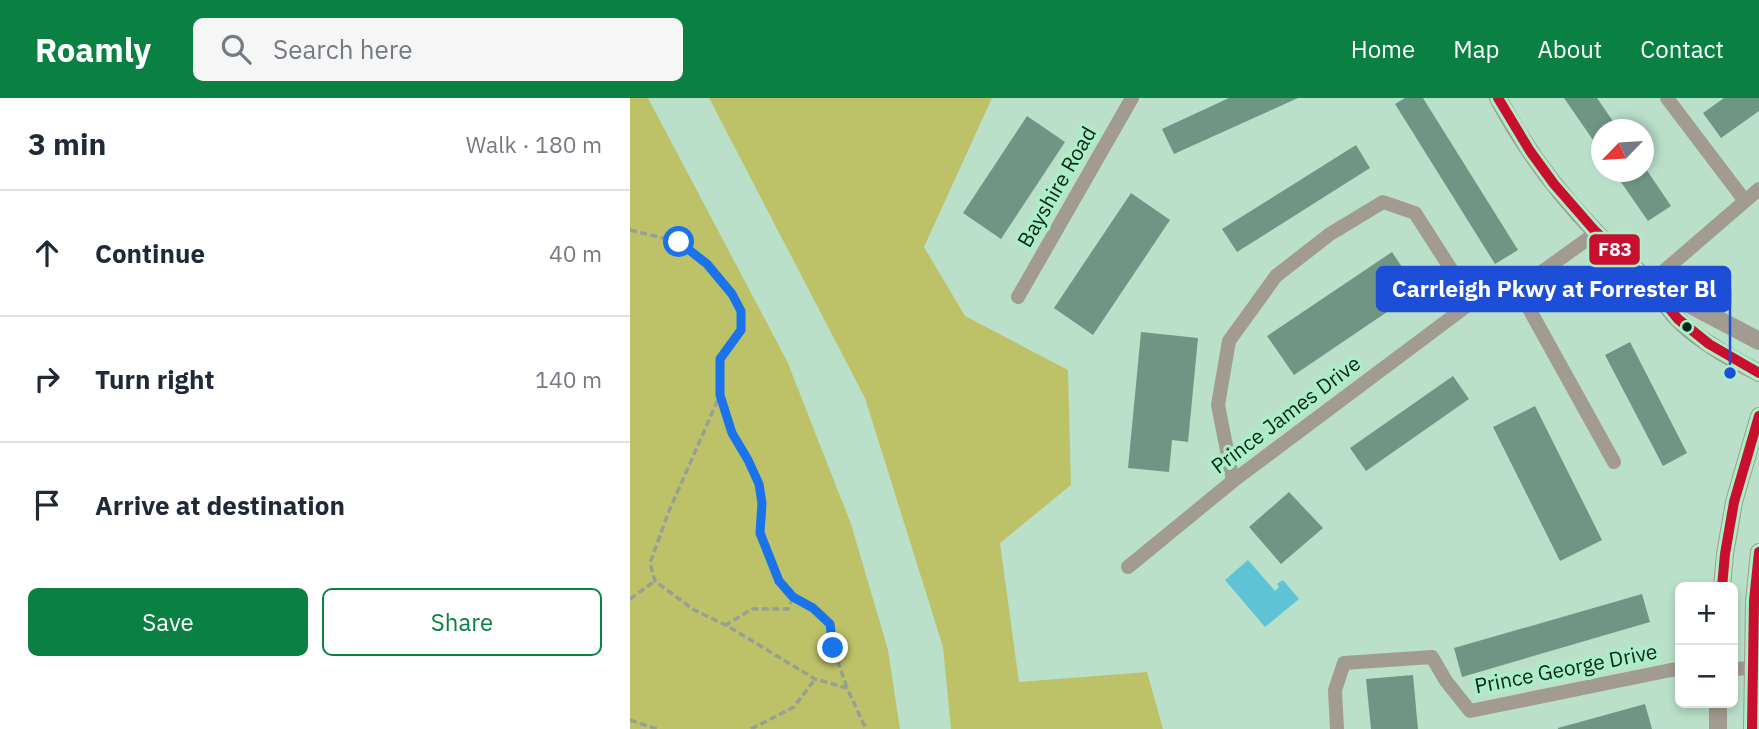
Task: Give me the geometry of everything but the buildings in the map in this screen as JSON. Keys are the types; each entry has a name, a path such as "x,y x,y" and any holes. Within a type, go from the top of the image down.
{"street":[{"name":"Bayshire Road","path":"1018,297 1132,98"},
{"path":"1498,98 1534,159 1595,233 1650,283 1759,341"},
{"path":"1667,98 1745,201"},
{"path":"1650,283 1759,188"},
{"path":"1233,481 1218,405 1229,341 1276,276 1330,234 1383,202 1415,213 1472,302 1518,289 1595,233"},
{"path":"1650,283 1665,306 1684,325 1759,373"},
{"path":"1518,289 1614,462"},
{"name":"Prince James Drive","path":"1128,566 1233,481 1472,302"},
{"path":"1722,582 1734,502 1759,416"},
{"path":"1752,729 1754,601 1759,552"},
{"name":"Prince George Drive","path":"1337,729 1335,690 1344,663 1432,657 1446,681 1471,711 1675,670"},
{"path":"1738,669 1752,668"},
{"path":"1718,708 1718,729"}],"path":[{"path":"630,230 679,242 707,264 732,294 741,311 741,330 720,359 720,395 732,433 759,484 762,503 760,533 779,581 793,597 813,608 830,624 833,648 847,688 866,729"},
{"path":"720,395 669,511 650,563 655,581 694,610 726,625 815,679 847,688"},
{"path":"630,599 655,581"},
{"path":"726,625 752,609 788,609 793,597"},
{"path":"751,729 794,707 815,679"},
{"path":"630,720 657,729"}],"green space":[{"path":"630,98 648,98 787,361 851,524 888,650 900,729 630,729"},
{"path":"709,98 992,98 924,247 965,316 1068,370 1071,485 1000,543 1019,682 1147,672 1163,729 951,729 943,647 865,398"}],"water":[{"path":"1248,560 1275,591 1279,587 1277,584 1283,580 1299,599 1265,627 1225,580"}],"transit line":[{"name":"F83","path":"1498,98 1530,151 1554,184 1595,231 1643,276 1678,319 1709,344 1759,373"},
{"name":"F83","path":"1722,582 1734,502 1759,416"},
{"name":"F83","path":"1752,729 1754,601 1759,552"}],"place":[{"name":"Carrleigh Pkwy at Forrester Bl","path":"1730,373"}],"route":[{"path":"679,242 707,264 732,294 741,311 741,330 720,359 720,395 732,433 759,484 762,503 760,533 779,581 793,597 813,608 830,624 833,648"}]}
